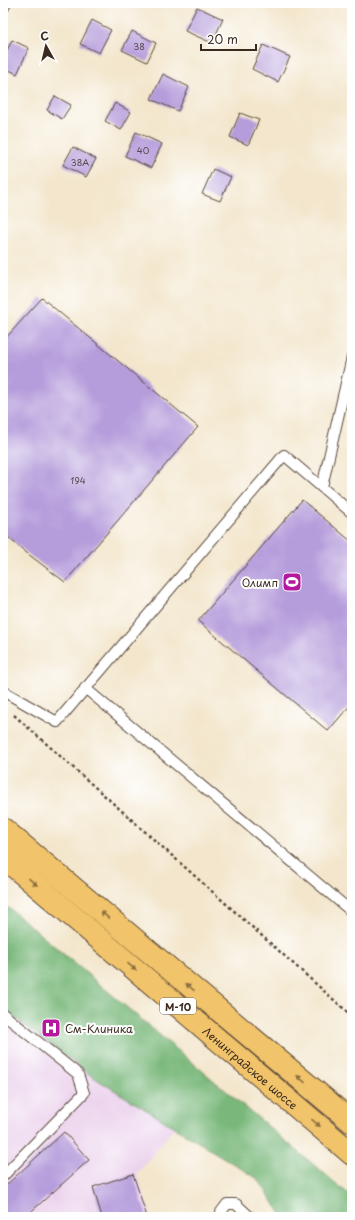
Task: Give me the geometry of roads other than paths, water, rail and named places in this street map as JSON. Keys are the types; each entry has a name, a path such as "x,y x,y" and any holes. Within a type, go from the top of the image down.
{"highway":[{"name":"М-10","path":"3,829 352,1122"},
{"name":"Ленинградское шоссе","path":"3,857 352,1154"}],"lane":[{"path":"3,9 6,3"},
{"path":"322,487 352,357"},
{"path":"3,691 57,722 284,455 352,513"},
{"path":"85,688 352,912"},
{"path":"3,1014 78,1074 84,1093 3,1176"},
{"path":"221,1217 221,1212 227,1204 236,1204 250,1217"}],"place":[{"name":"Олимп","path":"292,582"},
{"name":"См-Клиника","path":"51,1028"}]}
